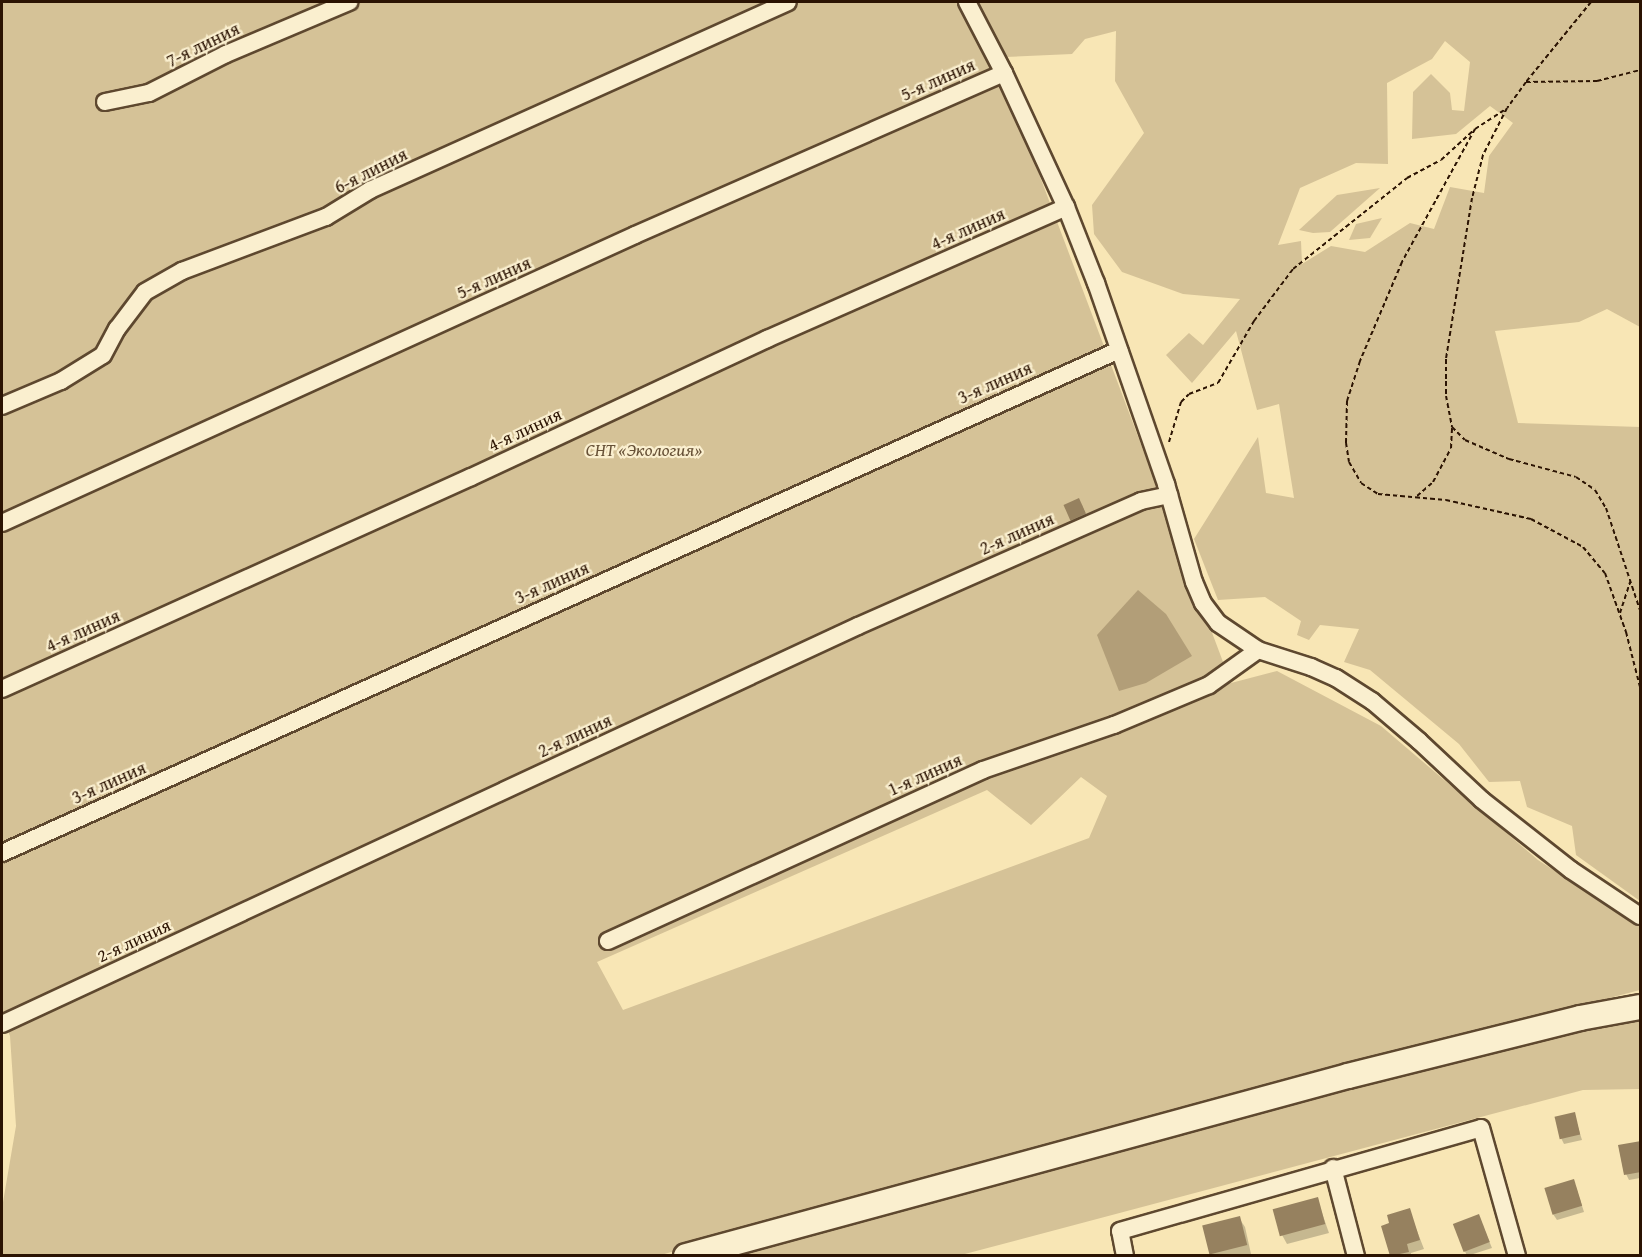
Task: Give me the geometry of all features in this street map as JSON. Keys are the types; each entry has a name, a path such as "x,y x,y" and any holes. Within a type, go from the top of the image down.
{"main road":[{"path":"686,1256 1336,1080 1580,1018 1641,1007"}],"street":[{"name":"7-я линия","path":"105,102 148,93 226,54 349,2"},
{"name":"6-я линия","path":"2,406 61,381 103,355 117,329 144,292 182,271 326,217 370,190 788,2"},
{"path":"967,2 1004,73 1066,207 1119,350 1169,495 1194,582 1203,603 1222,627 1258,650 1311,667 1336,678 1372,701 1482,800 1571,870 1641,916"},
{"name":"5-я линия","path":"2,523 635,235 1004,73"},
{"name":"4-я линия","path":"2,689 471,477 767,339 1066,207"},
{"name":"3-я линия","path":"2,853 1119,350"},
{"name":"2-я линия","path":"2,1024 858,626 1141,501 1169,495"},
{"name":"1-я линия","path":"608,941 983,770 1114,725 1209,685 1258,650"},
{"path":"1125,1256 1120,1231 1333,1168 1481,1128 1517,1256"},
{"path":"1333,1168 1356,1256"}],"path":[{"path":"1416,497 1433,482 1451,448 1452,427 1446,396 1446,359 1472,198 1483,155 1507,108 1591,2"},
{"path":"1526,82 1597,81 1641,70"},
{"path":"1168,450 1181,402 1189,394 1218,383 1254,321 1293,269 1407,178 1441,160 1475,129 1507,108"},
{"path":"1475,129 1402,262 1360,361 1347,401 1349,462 1361,483 1378,494 1446,500 1530,519 1583,547 1605,573 1620,614 1641,687"},
{"path":"1452,427 1465,440 1509,459 1576,477 1595,490 1606,507 1641,610"},
{"path":"1620,614 1630,582"}],"green space":[{"name":"СНТ «Экология»","path":"2,2 957,2 1010,97 1231,683 1277,671 1381,726 1538,860 1640,926 1640,990 997,1158 661,1255 2,1255 2,1208 16,1126 10,1036 2,1016","holes":["1081,777 1107,796 1089,838 623,1010 597,962 987,790 1031,825"]},
{"path":"976,2 1640,2 1640,327 1607,309 1579,322 1495,331 1518,423 1640,427 1640,901 1576,855 1572,826 1527,807 1520,781 1489,782 1459,744 1370,670 1344,662 1359,629 1320,625 1309,640 1297,635 1301,621 1265,597 1218,600 1194,539 1258,437 1266,493 1294,498 1279,404 1257,410 1236,331 1192,383 1166,355 1189,333 1203,345 1240,299 1183,294 1122,272 1094,234 1092,205 1144,133 1115,81 1116,31 1085,39 1072,54 1005,57","holes":["1445,41 1470,62 1464,111 1452,110 1450,93 1431,74 1413,92 1412,139 1456,134 1490,106 1513,123 1489,156 1484,193 1450,187 1434,229 1410,223 1365,252 1331,246 1302,264 1301,241 1278,245 1300,188 1356,163 1388,164 1387,83 1432,59"]},
{"path":"1380,188 1330,232 1313,233 1299,230 1337,195"},
{"path":"1382,218 1370,238 1349,240 1356,224"},
{"path":"1640,1015 1640,1089 1583,1090 961,1255 715,1256 1627,1017"}],"shaded area":[{"path":"1138,590 1166,614 1192,656 1146,683 1119,691 1097,635"}],"building":[{"path":"1079,498 1086,514 1070,520 1063,505"},
{"path":"1575,1112 1580,1134 1560,1139 1555,1117"},
{"path":"1641,1141 1641,1172 1624,1175 1618,1145"},
{"path":"1574,1179 1582,1206 1553,1215 1544,1188"},
{"path":"1318,1197 1325,1224 1280,1236 1273,1209"},
{"path":"1410,1208 1420,1240 1407,1244 1409,1252 1390,1256 1381,1226 1389,1223 1387,1215"},
{"path":"1479,1214 1490,1242 1464,1252 1453,1224"},
{"path":"1240,1216 1247,1245 1209,1255 1202,1225"}]}
